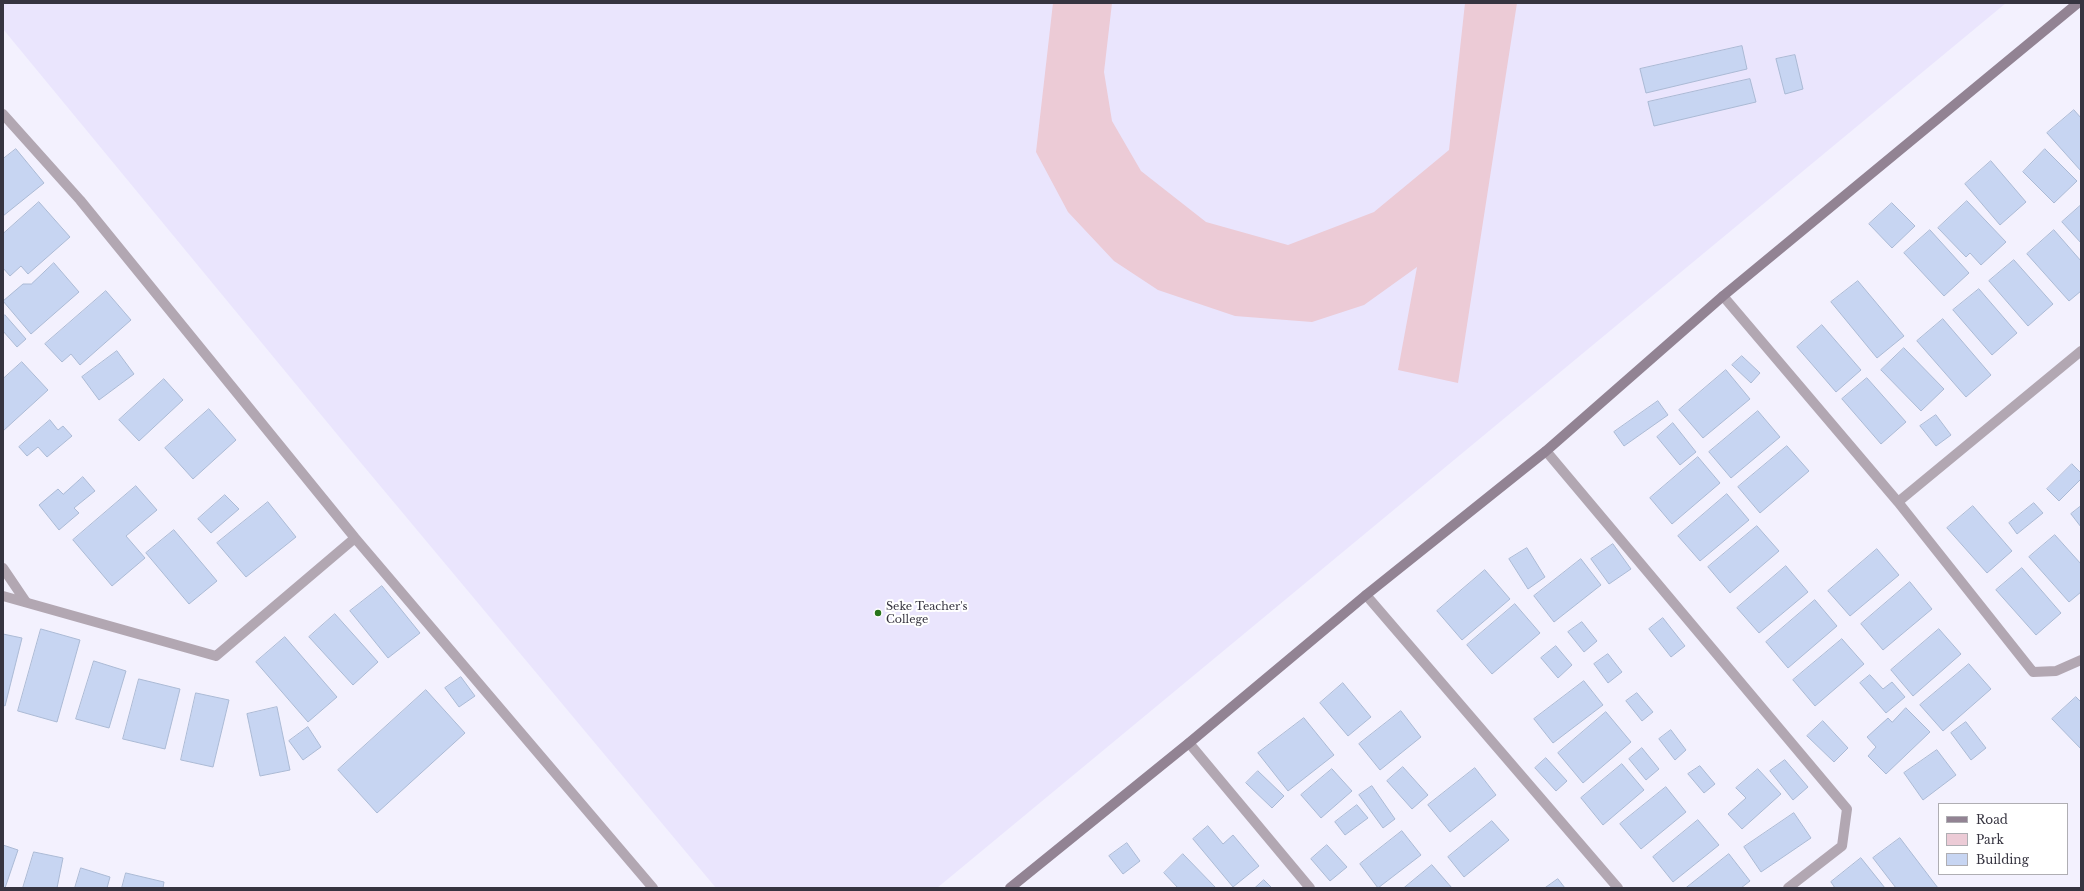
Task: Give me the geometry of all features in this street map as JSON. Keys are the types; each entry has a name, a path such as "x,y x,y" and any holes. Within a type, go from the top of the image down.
{"street":[{"path":"1010,888 1189,743 1366,595 1546,451 1723,296 2078,3"},
{"path":"3,114 80,200 355,538 653,888"},
{"path":"1723,296 1898,502 2033,672 2056,671 2081,660"},
{"path":"1898,502 2081,351"},
{"path":"1546,451 1848,809 1842,846 1788,888"},
{"path":"3,596 216,656 355,538"},
{"path":"3,568 26,602"},
{"path":"1366,595 1618,888"},
{"path":"1189,743 1310,888"}],"shaded area":[{"name":"Seke Teacher's College","path":"3,3 2006,3 937,888 716,888 341,439 3,29"}],"green space":[{"path":"1053,3 1112,3 1104,72 1112,121 1141,171 1206,222 1288,245 1374,212 1449,150 1465,3 1517,3 1458,383 1398,370 1417,267 1364,305 1312,322 1235,316 1158,290 1114,261 1068,212 1036,152"}],"building":[{"path":"1742,46 1747,69 1646,93 1640,69"},
{"path":"1795,55 1803,89 1785,94 1776,59"},
{"path":"1750,79 1756,102 1654,126 1648,102"},
{"path":"2074,110 2081,118 2081,171 2047,133"},
{"path":"16,149 44,183 3,216 3,159"},
{"path":"2045,149 2077,181 2054,203 2023,172"},
{"path":"1991,161 2026,202 2000,225 1965,184"},
{"path":"1967,201 2006,242 1981,265 1970,253 1966,257 1938,228"},
{"path":"39,202 70,237 28,274 21,266 10,276 3,268 3,234"},
{"path":"1892,203 1915,226 1892,248 1869,224"},
{"path":"2081,205 2081,243 2062,222"},
{"path":"1930,230 1969,273 1944,296 1904,253"},
{"path":"2054,230 2081,261 2081,291 2069,301 2027,254"},
{"path":"2014,260 2053,304 2028,326 1989,281"},
{"path":"54,263 79,292 31,334 3,301 23,284 31,284"},
{"path":"1858,281 1904,336 1877,358 1831,302"},
{"path":"1979,289 2017,333 1992,355 1953,310"},
{"path":"106,291 131,320 80,365 71,354 62,362 45,344"},
{"path":"5,315 26,339 17,347 3,331 3,317"},
{"path":"1943,319 1991,375 1966,397 1917,341"},
{"path":"1822,325 1861,370 1836,392 1797,347"},
{"path":"1904,348 1944,389 1921,411 1881,370"},
{"path":"117,351 134,374 99,400 82,377"},
{"path":"1742,356 1760,373 1751,383 1732,365"},
{"path":"22,362 48,390 3,431 3,379"},
{"path":"1726,370 1750,399 1703,438 1679,410"},
{"path":"1867,378 1906,422 1881,444 1842,399"},
{"path":"164,379 183,400 139,441 119,420"},
{"path":"1658,401 1668,415 1624,446 1614,432"},
{"path":"209,409 236,440 193,479 165,448"},
{"path":"1758,411 1780,437 1731,478 1709,452"},
{"path":"1936,415 1951,435 1936,446 1920,426"},
{"path":"50,420 58,430 63,426 72,436 47,457 38,447 27,456 19,447"},
{"path":"1673,423 1696,452 1680,465 1657,437"},
{"path":"1787,446 1809,471 1760,513 1738,487"},
{"path":"1698,457 1720,483 1672,524 1650,498"},
{"path":"2072,464 2081,473 2081,479 2059,501 2047,489"},
{"path":"83,477 95,491 74,508 79,513 59,530 39,505 58,489 63,494"},
{"path":"136,486 157,510 126,536 145,558 112,586 73,540"},
{"path":"1727,494 1749,520 1700,561 1678,536"},
{"path":"225,495 239,509 211,533 198,519"},
{"path":"268,502 296,537 246,577 217,543"},
{"path":"2034,503 2043,513 2017,534 2009,523"},
{"path":"1973,506 2012,551 1987,573 1947,528"},
{"path":"2081,506 2081,527 2071,514"},
{"path":"1757,526 1779,551 1730,593 1708,567"},
{"path":"174,530 217,581 189,604 146,553"},
{"path":"2055,535 2081,564 2081,592 2069,602 2029,557"},
{"path":"1613,544 1631,569 1609,584 1591,559"},
{"path":"1527,548 1545,577 1528,589 1509,559"},
{"path":"1877,549 1899,575 1850,616 1828,591"},
{"path":"1581,559 1601,585 1554,622 1534,596"},
{"path":"1786,566 1808,592 1759,633 1737,608"},
{"path":"2022,568 2061,613 2036,635 1996,590"},
{"path":"1485,570 1510,599 1462,640 1437,611"},
{"path":"1910,582 1932,609 1883,650 1861,624"},
{"path":"382,586 420,633 388,658 350,611"},
{"path":"1815,600 1837,626 1788,668 1766,642"},
{"path":"1515,604 1540,633 1492,674 1467,645"},
{"path":"335,614 378,662 353,685 309,637"},
{"path":"1663,618 1685,646 1671,657 1649,629"},
{"path":"1582,622 1597,641 1584,652 1568,632"},
{"path":"41,629 80,640 57,722 18,711"},
{"path":"1939,629 1961,654 1913,696 1891,670"},
{"path":"3,634 22,638 5,706 3,705"},
{"path":"285,637 337,697 308,722 256,662"},
{"path":"1842,639 1864,664 1815,706 1793,680"},
{"path":"1556,646 1572,665 1558,678 1541,658"},
{"path":"1608,654 1622,672 1608,683 1594,664"},
{"path":"94,661 126,671 109,728 76,719"},
{"path":"1969,664 1991,689 1943,731 1920,705"},
{"path":"1870,675 1883,689 1892,682 1905,697 1886,713 1860,683"},
{"path":"461,677 475,696 459,707 445,688"},
{"path":"139,679 180,689 165,749 123,739"},
{"path":"1584,681 1603,705 1553,743 1534,719"},
{"path":"1343,683 1371,717 1348,736 1320,703"},
{"path":"426,690 465,733 377,813 338,770"},
{"path":"196,693 229,700 213,767 181,760"},
{"path":"1637,693 1653,712 1642,721 1626,701"},
{"path":"2076,697 2081,702 2081,749 2052,719"},
{"path":"277,707 290,770 260,776 247,714"},
{"path":"1906,708 1930,732 1886,774 1868,756 1876,747 1867,737 1888,718 1892,722"},
{"path":"1401,711 1421,737 1380,770 1359,744"},
{"path":"1606,712 1631,742 1583,783 1558,753"},
{"path":"1304,718 1334,755 1288,791 1258,753"},
{"path":"1823,721 1848,748 1834,762 1807,736"},
{"path":"1966,722 1986,748 1971,760 1951,733"},
{"path":"308,727 321,747 303,760 289,741"},
{"path":"1671,730 1686,750 1675,760 1659,739"},
{"path":"1642,748 1659,769 1646,780 1629,759"},
{"path":"1937,750 1956,775 1923,800 1904,773"},
{"path":"1546,758 1567,781 1556,791 1535,768"},
{"path":"1785,760 1808,787 1793,800 1770,771"},
{"path":"1622,764 1644,790 1603,825 1581,798"},
{"path":"1700,766 1715,784 1704,793 1688,774"},
{"path":"1403,767 1428,795 1412,809 1387,781"},
{"path":"1475,768 1496,795 1450,832 1428,805"},
{"path":"1332,769 1352,791 1321,818 1301,795"},
{"path":"1758,769 1781,794 1742,829 1728,814 1746,798 1736,788"},
{"path":"1258,771 1284,796 1272,808 1246,783"},
{"path":"1372,786 1395,819 1383,828 1359,795"},
{"path":"1666,787 1686,812 1641,849 1620,824"},
{"path":"1357,805 1368,818 1345,835 1335,822"},
{"path":"1794,813 1811,838 1761,872 1744,847"},
{"path":"1698,820 1719,845 1673,882 1653,857"},
{"path":"1492,821 1509,840 1464,877 1448,857"},
{"path":"1208,826 1223,844 1233,835 1259,866 1233,887 1193,839"},
{"path":"1402,831 1421,855 1378,888 1360,864"},
{"path":"1900,838 1938,888 1896,888 1873,858"},
{"path":"1127,843 1140,861 1123,874 1109,856"},
{"path":"3,845 18,850 5,888 3,888"},
{"path":"1327,845 1347,867 1330,881 1311,859"},
{"path":"34,852 63,858 57,888 23,888"},
{"path":"1183,854 1216,888 1178,888 1164,873"},
{"path":"1729,854 1750,881 1741,888 1686,888"},
{"path":"1861,858 1885,888 1835,888 1831,882"},
{"path":"1432,865 1452,888 1404,888"},
{"path":"81,868 110,877 107,888 75,888"},
{"path":"126,873 164,882 163,888 122,888"},
{"path":"1558,879 1565,888 1545,888"},
{"path":"1264,880 1272,888 1255,888"}],"place":[{"name":"Seke Teacher's College","path":"878,613"}]}
